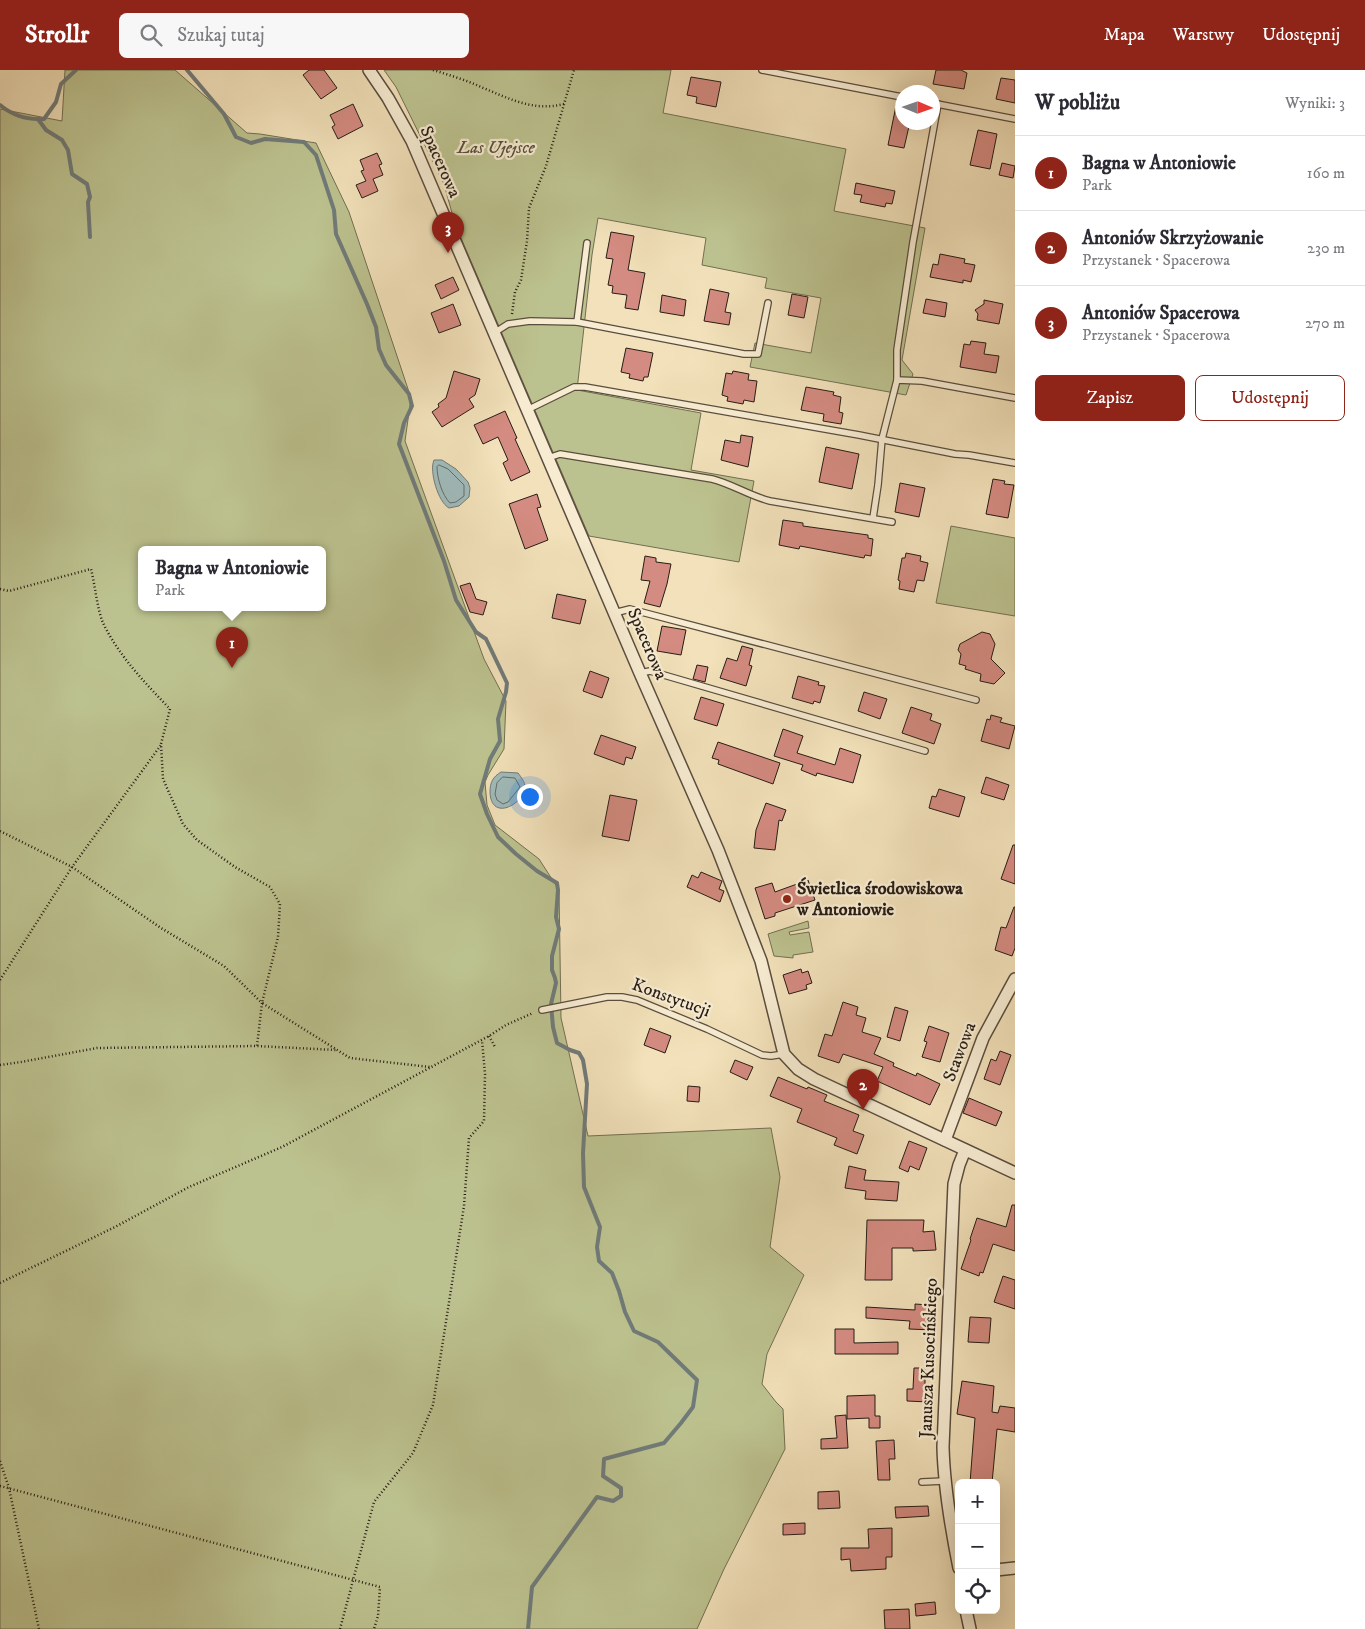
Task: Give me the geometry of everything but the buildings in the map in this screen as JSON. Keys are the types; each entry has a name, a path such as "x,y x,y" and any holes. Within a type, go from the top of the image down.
{"street":[{"name":"Spacerowa","path":"369,70 388,98 412,141 614,613 718,850 756,944 784,1054"},
{"name":"Stawowa","path":"945,1140 983,1038 1015,979"},
{"path":"784,1054 792,1064 807,1075 1015,1173"},
{"name":"Janusza Kusocińskiego","path":"955,1545 944,1481 943,1447 954,1190 956,1172 965,1150"},
{"path":"1000,1570 1015,1568"},
{"path":"967,1614 970,1629"}],"lane":[{"path":"762,70 895,96"},
{"path":"940,104 1015,119"},
{"path":"873,518 882,439 898,380 897,350 931,130"},
{"path":"578,322 587,244"},
{"path":"494,333 508,324 530,320 578,322 744,354 758,354 768,303"},
{"path":"898,380 922,381 1015,398"},
{"path":"528,410 574,387 585,386 882,439 955,454 1015,463"},
{"path":"548,458 560,454 712,479 754,497 770,501 892,522"},
{"path":"614,613 630,609 976,700"},
{"path":"640,673 650,672 925,751"},
{"name":"Konstytucji","path":"542,1010 607,997 629,999 707,1029 762,1055 784,1054"},
{"path":"922,1482 944,1481"}],"path":[{"path":"433,70 480,86 514,102 550,108 564,104"},
{"path":"508,324 514,310 515,292 521,280 527,241 529,208 546,166 574,70"},
{"path":"0,589 9,591 91,569 102,621 121,652 148,686 170,709 161,744 163,779 183,824 197,840 235,868 270,887 280,904 278,937 262,1003 257,1046"},
{"path":"0,980 72,866 161,744"},
{"path":"0,831 72,866 161,928 224,966 262,1003 350,1058 430,1068"},
{"path":"0,1283 115,1227 189,1187 282,1147 512,1022 542,1010"},
{"path":"489,1036 494,1047"},
{"path":"340,1629 374,1502 413,1453 433,1405 464,1206 469,1138 484,1121 485,1074 482,1040"},
{"path":"0,1065 97,1048 257,1046 337,1050"},
{"path":"0,1461 9,1488 39,1629"},
{"path":"0,1486 380,1586 378,1616 374,1629"}],"green space":[{"path":"65,70 175,70 247,133 316,143 349,212 411,398 405,441 484,659 506,701 504,749 485,782 487,805 495,825 539,859 559,890 561,1018 588,1136 771,1128 780,1177 770,1247 804,1275 767,1354 762,1384 783,1409 785,1449 724,1569 697,1629 0,1629 0,109 62,121"},
{"name":"Las Ujejsce","path":"384,70 671,70 663,113 846,149 834,211 925,228 902,360 913,374 906,395 750,367 755,343 811,353 821,298 765,288 767,278 702,265 706,238 598,218 577,390 701,413 691,470 754,481 739,562 589,536 455,224 444,184 396,87"},
{"path":"951,526 1015,538 1015,616 936,603"},
{"path":"808,921 809,928 789,932 790,935 809,932 813,952 793,955 793,958 774,956 768,934"}],"water":[{"path":"434,460 442,460 456,469 468,482 470,488 469,497 459,506 449,508 441,500 434,478"},
{"path":"501,772 518,773 524,781 525,787 520,799 508,807 502,808 496,807 490,792 492,780"}],"waterway":[{"path":"0,105 10,112 21,116 32,119 44,119 56,102 61,84 76,70"},
{"path":"187,70 224,114 236,137 251,143 265,139 304,142 316,155 334,210 336,234 376,327 379,349 386,365 409,394 412,406 404,423 399,444 444,561 456,600 476,632 486,639 507,683 498,719 500,741 490,759 480,794 498,837 537,871 557,883 556,917 559,929 552,956 552,970 556,983 551,1004 553,1027 557,1043 579,1053 583,1060 587,1084 583,1153 584,1187 600,1227 597,1247 599,1261 612,1273 625,1312 634,1331 658,1342 697,1380 693,1407 664,1443 604,1459 603,1476 621,1488 621,1496 613,1501 597,1497 532,1587 528,1629"},
{"path":"38,119 46,130 62,140 68,150 72,174 87,184 90,197 88,202 90,237"}],"place":[{"name":"Antoniów Spacerowa","path":"448,253"},
{"name":"Bagna w Antoniowie","path":"232,668"},
{"name":"Świetlica środowiskowa w Antoniowie","path":"787,899"},
{"name":"Antoniów Skrzyżowanie","path":"863,1110"}]}
